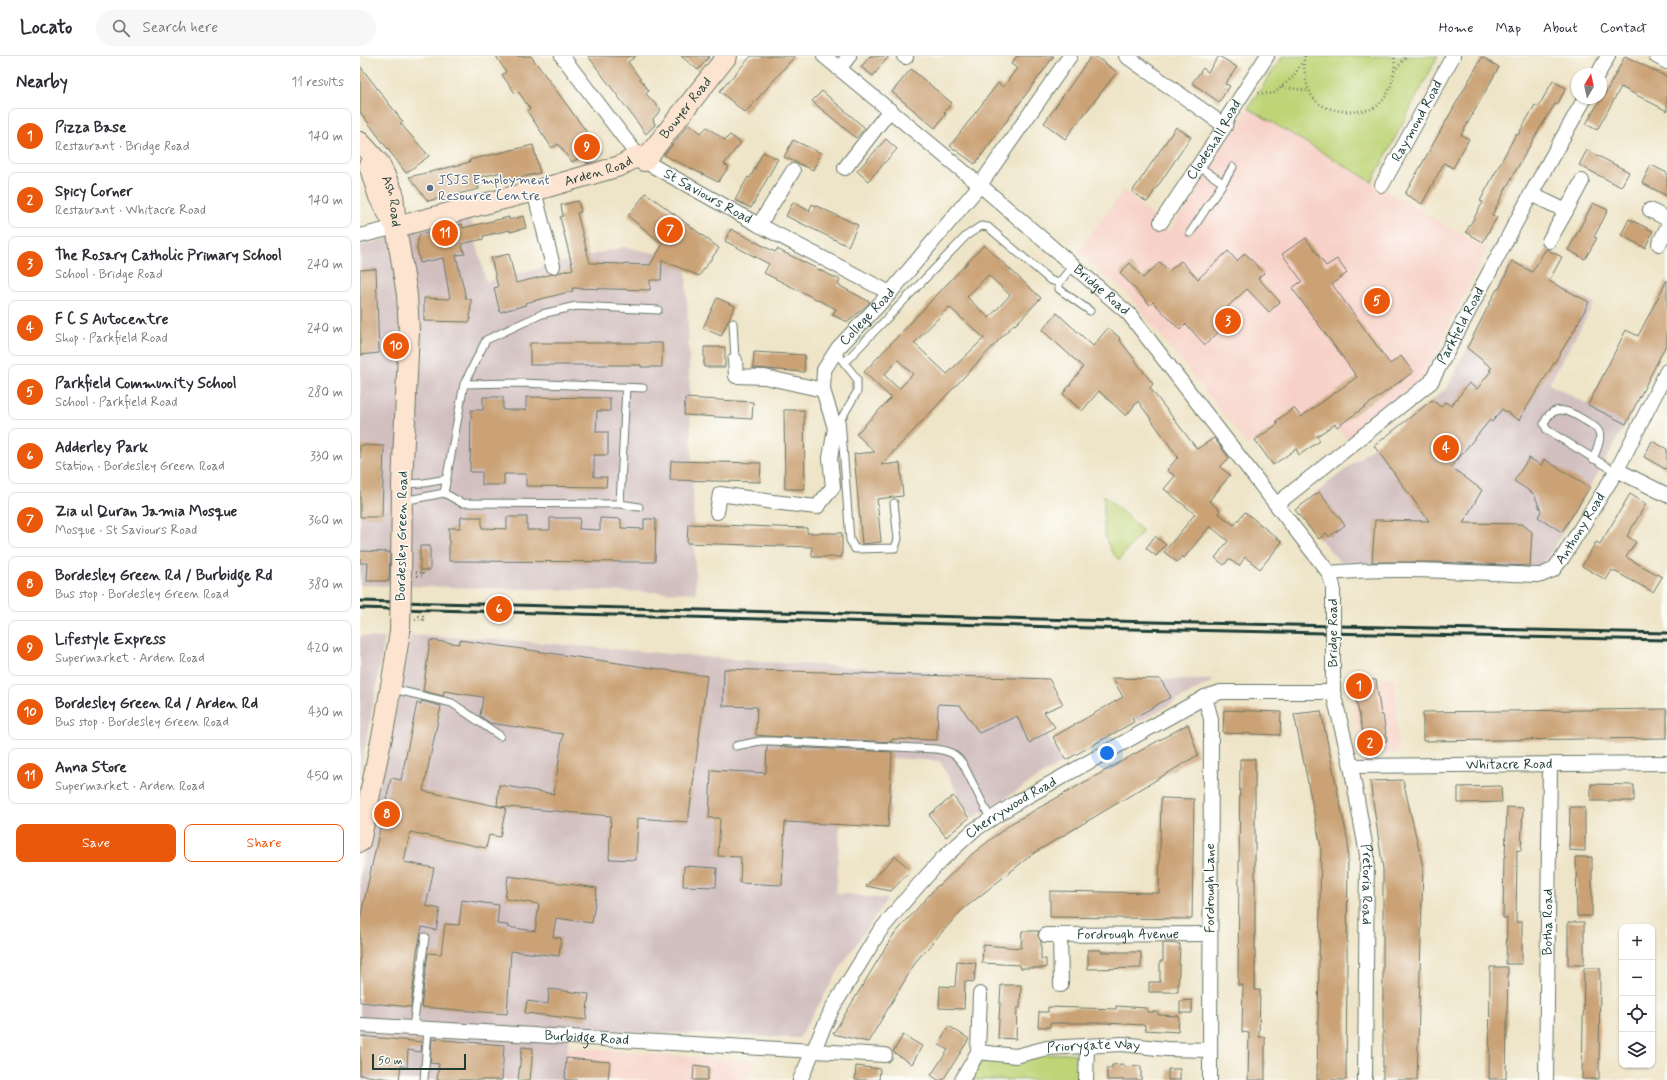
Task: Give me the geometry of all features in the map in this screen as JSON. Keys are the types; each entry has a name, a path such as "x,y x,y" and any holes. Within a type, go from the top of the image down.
{"main road":[{"name":"Bowyer Road","path":"641,158 727,56"},
{"name":"Ash Road","path":"360,142 379,163 393,192 396,227"},
{"name":"Ash Road","path":"360,145 370,168 379,197 396,227"},
{"name":"Arden Road","path":"396,227 534,191 620,166 641,158"},
{"name":"Bordesley Green Road","path":"360,842 400,632 402,492 409,331 407,295 396,227"}],"street":[{"name":"St Saviours Road","path":"562,56 641,158 759,226 890,293"},
{"name":"Bridge Road","path":"824,56 980,185 1129,314 1277,504 1331,580 1333,686"},
{"path":"838,69 849,56"},
{"name":"College Road","path":"717,512 720,494 817,507 833,487 830,458 835,428 823,390 824,370 840,357 890,293 980,185 1070,56"},
{"path":"1126,56 1225,126"},
{"name":"Clodeshall Road","path":"1161,222 1225,126 1227,118 1267,56"},
{"name":"Raymond Road","path":"1382,186 1453,56"},
{"path":"1601,68 1608,56"},
{"path":"1656,56 1667,62"},
{"name":"Parkfield Road","path":"1277,504 1430,382 1531,194 1582,104"},
{"path":"845,168 890,110"},
{"path":"759,226 793,171"},
{"path":"1549,241 1582,181"},
{"path":"534,191 553,266"},
{"path":"1531,194 1566,211"},
{"path":"1650,210 1667,219"},
{"name":"Arden Road","path":"360,236 396,227"},
{"path":"1659,244 1667,228"},
{"path":"735,360 736,376 765,377 823,390"},
{"name":"Anthony Road","path":"1331,580 1353,571 1434,571 1541,575 1553,570 1563,557 1616,471 1667,370"},
{"path":"1616,471 1667,495"},
{"name":"Cherrywood Road","path":"800,1080 833,1007 879,932 940,860 974,830 1039,790 1205,697 1221,692 1333,686"},
{"name":"Pretoria Road","path":"1333,686 1352,766 1367,855 1365,1080"},
{"name":"Fordrough Lane","path":"1205,697 1211,719 1210,1080"},
{"name":"Whitacre Road","path":"1352,766 1667,763"},
{"name":"Botha Road","path":"1546,1080 1550,765"},
{"name":"Fordrough Avenue","path":"1046,935 1210,934"},
{"path":"1060,935 1061,984"},
{"path":"962,1080 978,1052 980,994"},
{"name":"Burbidge Road","path":"360,1025 885,1055"},
{"name":"Priorygate Way","path":"978,1052 1016,1056 1047,1048 1122,1044 1166,1049 1210,1050"},
{"path":"1086,1080 1087,1047"}],"lane":[{"path":"1198,166 1223,183"},
{"path":"1190,233 1234,167"},
{"path":"894,503 898,539 895,548 855,549 850,540 841,419 857,392 858,386 857,379 840,357 966,236 982,226 988,227 1050,280 1059,283"},
{"path":"1073,265 1059,283 1059,289 1090,311"},
{"path":"444,493 464,384 486,340 542,314 576,306 658,310"},
{"path":"733,324 735,360"},
{"path":"464,384 521,383 643,388"},
{"path":"620,504 626,387"},
{"path":"1593,459 1600,437 1599,432 1592,425 1570,411 1557,410 1546,418 1544,424 1547,430 1593,459 1616,471"},
{"path":"402,492 424,483 447,479"},
{"path":"402,492 444,493 462,503 620,504 639,507"},
{"path":"390,689 452,703 500,736"},
{"path":"736,746 755,742 772,741 948,751 958,757 963,764 991,820"},
{"path":"413,1028 425,937"},
{"path":"424,1080 428,1029"}],"path":[{"path":"1245,89 1258,94 1273,94 1293,77 1305,56"},
{"path":"1304,60 1306,82 1315,101 1334,110 1352,112 1372,109 1382,101 1393,81 1394,56"},
{"path":"1394,72 1407,56"},
{"path":"1282,86 1310,91"}],"shaded area":[{"path":"1248,108 1352,171 1487,249 1424,377 1346,440 1320,404 1301,417 1294,408 1277,421 1278,424 1248,445 1126,292 1077,252 1124,190 1169,232"},
{"path":"470,217 486,282 623,247 661,254 686,268 696,593 360,585 360,246"},
{"path":"1511,261 1594,303 1549,384 1626,424 1590,487 1540,570 1372,565 1339,561 1295,510 1447,388"},
{"path":"411,635 496,639 763,662 1049,678 1063,704 1044,712 1055,727 1046,732 1061,763 972,819 940,761 892,758 889,826 840,824 836,893 887,899 842,965 799,1038 569,1029 565,1080 360,1080 360,875"},
{"path":"360,636 385,638 360,775"},
{"path":"1349,677 1395,678 1398,753 1363,753"},
{"path":"1112,678 1214,680 1138,722"},
{"path":"567,1047 754,1062 746,1080 565,1080"}],"green space":[{"path":"1283,56 1438,56 1372,182 1248,108"},
{"path":"1104,495 1143,531 1119,560 1109,546 1104,530"},
{"path":"1069,1053 1077,1055 1083,1061 1082,1080 967,1080 978,1066 987,1060"}],"building":[{"path":"496,56 531,56 602,153 587,163 582,156 572,162 558,144 552,148 527,111 530,109 518,91 515,93 502,75 506,72"},
{"path":"588,56 636,56 628,62 649,91 646,94 661,110 653,119 655,125 646,134"},
{"path":"681,56 710,56 698,70"},
{"path":"751,56 795,56 745,113 720,91"},
{"path":"870,56 889,56 873,76 861,67"},
{"path":"1017,56 1054,56 975,164 950,146 998,83 1003,87 1017,68 1011,64"},
{"path":"1091,56 1095,56 1117,72 1065,139 1044,123"},
{"path":"1219,56 1237,67 1225,84 1230,86 1219,102 1192,83 1203,68 1208,72"},
{"path":"1625,56 1667,77 1667,111 1621,87 1597,130 1586,124 1598,104 1607,104 1607,90"},
{"path":"1482,57 1499,67 1461,135 1469,139 1453,168 1444,163 1422,204 1405,194"},
{"path":"360,66 403,122 400,123 429,156 406,173 360,112"},
{"path":"911,69 952,103 944,112 946,114 935,128 892,92"},
{"path":"1553,81 1566,88 1557,105 1555,104 1537,133 1510,181 1492,215 1497,217 1483,242 1466,232 1483,202 1480,201 1516,134 1518,135 1535,105 1538,107"},
{"path":"822,91 865,128 856,138 812,101"},
{"path":"689,124 701,133 707,127 725,140 730,135 741,143 724,164 729,167 718,182 664,155"},
{"path":"1176,127 1191,137 1147,202 1132,192"},
{"path":"886,139 897,149 868,181 857,171"},
{"path":"793,140 821,153 813,170 784,157"},
{"path":"533,145 540,173 505,181 502,172 476,178 479,189 428,201 409,177 470,162 469,160"},
{"path":"1587,150 1629,172 1621,187 1579,165"},
{"path":"763,152 778,159 751,208 735,200 748,177 750,178"},
{"path":"1651,165 1667,173 1667,196 1642,183"},
{"path":"646,193 719,248 699,276 662,260 661,280 650,280 650,290 572,288 573,291 525,303 526,305 500,312 494,288 498,287 491,258 509,254 516,283 573,269 560,217 563,216 561,205 578,201 581,212 577,213 590,263 650,265 663,244 628,216"},
{"path":"793,202 809,211 812,204 858,225 848,246 786,216"},
{"path":"1593,203 1608,210 1594,237 1597,238 1585,259 1568,250"},
{"path":"523,216 526,228 483,236 484,239 461,244 465,254 456,255 466,299 471,299 470,322 424,321 424,298 450,299 443,258 420,263 417,248 419,235 462,224 463,228 509,217 509,220"},
{"path":"1629,219 1653,231 1645,248 1621,235"},
{"path":"731,229 775,252 777,249 840,280 838,285 870,302 848,322 832,315 836,309 764,273 769,264 725,241"},
{"path":"1306,238 1326,266 1337,259 1347,273 1332,284 1390,364 1401,356 1413,372 1337,427 1335,424 1317,436 1320,441 1299,455 1296,449 1273,465 1255,440 1278,424 1276,421 1294,408 1301,417 1357,377 1292,288 1302,281 1282,254"},
{"path":"984,245 1041,298 1015,325 1014,324 881,465 900,463 903,496 877,499 881,542 862,544 854,454 875,452 856,434 891,398 864,372","holes":["988,275 1010,295 989,318 967,297","949,307 984,338 947,374 914,343","898,360 913,374 899,389 884,375"]},
{"path":"1546,249 1562,257 1549,281 1589,302 1575,329 1519,420 1502,409 1492,422 1490,420 1451,467 1482,490 1463,523 1522,524 1532,532 1530,566 1435,562 1372,562 1375,520 1429,521 1374,446 1432,400 1441,407 1445,402 1451,406 1469,383 1477,389 1491,371 1489,370 1492,368 1467,348 1497,289 1499,289 1512,261 1532,272"},
{"path":"1228,251 1237,261 1245,253 1264,273 1258,278 1280,302 1269,312 1247,289 1214,319 1223,328 1205,345 1186,324 1180,330 1153,302 1150,305 1120,273 1130,263 1143,278 1160,262 1169,271 1181,261 1198,279"},
{"path":"376,269 379,353 360,355 360,270"},
{"path":"1667,280 1667,343 1626,424 1588,405 1626,330 1638,336"},
{"path":"717,298 735,306 721,336 703,328"},
{"path":"1057,313 1093,346 1108,328 1120,338 1119,339 1153,384 1150,388 1197,449 1214,438 1229,458 1220,467 1230,475 1209,501 1220,510 1218,513 1234,525 1245,512 1282,542 1260,569 1245,557 1239,566 1229,559 1224,565 1215,558 1228,541 1210,526 1184,558 1182,556 1177,562 1164,552 1195,514 1164,489 1175,476 1167,470 1178,457 1138,401 1126,416 1099,391 1082,411 1063,394 1083,367 1042,330"},
{"path":"530,343 662,343 662,367 641,367 641,365 530,365"},
{"path":"704,347 725,347 725,367 704,367"},
{"path":"754,352 805,355 804,372 753,368"},
{"path":"483,397 503,397 503,410 526,410 526,397 610,398 610,411 597,411 596,432 608,432 608,455 594,455 594,477 607,477 606,487 526,486 526,474 504,474 504,485 482,485 482,472 470,472 471,410 483,410"},
{"path":"685,398 753,402 752,419 684,415"},
{"path":"784,410 804,410 805,489 785,489"},
{"path":"1652,441 1667,449 1667,470 1644,457"},
{"path":"360,445 384,446 382,517 360,517"},
{"path":"1529,458 1541,465 1544,459 1590,487 1562,532 1538,517 1541,511 1534,494 1514,481"},
{"path":"671,461 761,463 760,482 670,480"},
{"path":"1319,492 1345,525 1329,537 1326,533 1319,539 1295,510"},
{"path":"1630,494 1646,504 1627,536 1636,542 1626,557 1662,577 1653,592 1612,570 1606,580 1582,566 1596,542 1600,544"},
{"path":"461,517 482,517 482,528 507,529 507,517 527,517 527,530 550,530 550,518 580,518 579,529 600,530 600,518 621,519 621,528 644,529 644,519 656,519 655,562 449,561 449,528 460,528"},
{"path":"688,524 807,528 807,533 842,533 842,557 812,557 812,547 687,543"},
{"path":"1155,536 1166,545 1156,556 1146,548"},
{"path":"420,546 430,546 430,570 420,570"},
{"path":"360,551 390,552 389,581 367,581 368,563 360,563"},
{"path":"430,640 459,644 460,640 707,676 688,822 638,818 636,860 609,859 611,816 497,806 499,785 554,794 563,734 490,723 480,716 483,697 444,691 443,696 423,691"},
{"path":"724,669 1049,679 1063,704 1044,712 1055,727 1029,743 1017,716 979,733 960,705 938,704 937,740 892,739 892,742 756,735 757,707 723,706"},
{"path":"1112,678 1160,679 1171,697 1132,719 1134,722 1066,760 1053,737 1123,697"},
{"path":"1352,679 1376,680 1381,715 1383,715 1387,741 1381,741 1383,747 1366,748"},
{"path":"421,701 441,706 423,791 506,808 500,837 489,835 486,848 410,832 404,862 434,868 426,906 440,909 436,930 422,927 417,952 411,1007 360,1002 360,920 391,778 401,780 417,703 421,704"},
{"path":"1667,709 1667,738 1423,741 1423,712"},
{"path":"1224,710 1281,712 1280,735 1223,733"},
{"path":"1321,711 1348,842 1346,1080 1317,1080 1321,847 1294,714"},
{"path":"1188,724 1198,755 1034,853 961,911 917,960 868,1042 833,1034 892,937 938,885 939,886 972,854 1012,823"},
{"path":"767,746 892,752 888,827 785,822 782,885 740,883 741,857 718,856 720,818 709,818 711,770 766,773"},
{"path":"1240,759 1255,759 1255,990 1260,990 1259,1037 1265,1037 1265,1080 1248,1080 1249,1033 1242,1032 1243,985 1238,985"},
{"path":"1403,780 1423,867 1417,1080 1383,1080 1383,869 1370,781"},
{"path":"1591,784 1634,785 1634,801 1591,801"},
{"path":"1501,786 1502,802 1458,803 1458,787"},
{"path":"953,796 969,818 946,837 929,815"},
{"path":"1161,798 1194,799 1192,919 1050,917 1050,891 1159,893"},
{"path":"1507,807 1523,808 1521,851 1517,850 1516,922 1522,922 1522,964 1506,964 1507,918 1503,918"},
{"path":"1570,807 1585,807 1585,851 1569,850"},
{"path":"895,856 911,870 891,891 866,886"},
{"path":"1576,857 1592,857 1592,916 1577,916"},
{"path":"684,866 717,868 716,887 683,886"},
{"path":"508,876 597,888 592,923 556,918 553,937 561,938 559,956 511,951 507,1014 421,1007 428,953 441,954 445,924 459,925 462,900 499,905 497,924 535,931 539,904 505,899"},
{"path":"1568,922 1584,922 1584,965 1568,965"},
{"path":"1022,931 1039,931 1038,935 1041,942 1041,959 1046,959 1046,968 1020,968 1020,965 982,963 983,945 1021,948"},
{"path":"1163,943 1180,944 1178,992 1149,992 1149,982 1160,982 1160,961 1163,961"},
{"path":"1088,950 1101,950 1101,952 1141,952 1141,968 1088,969"},
{"path":"957,961 976,963 974,982 965,981 964,1009 939,1008 940,986 955,987"},
{"path":"1490,967 1508,967 1506,1079 1489,1079"},
{"path":"1584,968 1600,968 1599,1079 1582,1079"},
{"path":"1001,985 1021,985 1020,1008 1017,1008 1016,1039 998,1038"},
{"path":"549,989 589,994 586,1020 525,1013 527,1001 548,1004"},
{"path":"1192,1000 1192,1013 1180,1013 1180,1001"},
{"path":"1116,1006 1147,1008 1147,1012 1158,1012 1158,1015 1179,1016 1178,1032 1145,1030 1145,1025 1104,1023 1050,1023 1050,1027 1038,1027 1039,1012 1048,1012 1048,1007 1116,1009"},
{"path":"949,1026 969,1039 943,1080 938,1080 931,1075 948,1050 938,1044"},
{"path":"903,1035 922,1046 912,1064 893,1052"},
{"path":"360,1036 422,1042 421,1052 408,1050 407,1068 401,1065 399,1080 360,1075"},
{"path":"432,1039 504,1045 502,1080 437,1080 439,1064 430,1063"},
{"path":"522,1047 533,1048 530,1080 518,1080"},
{"path":"566,1058 610,1062 608,1080 565,1080"},
{"path":"1124,1064 1124,1067 1141,1066 1141,1080 1107,1080 1107,1068 1112,1068 1112,1065"},
{"path":"694,1065 709,1067 707,1080 693,1080"},
{"path":"856,1066 880,1069 879,1080 855,1080"},
{"path":"1168,1069 1180,1069 1180,1080 1168,1080"}],"railway":[{"path":"360,601 1152,622 1667,633"},
{"path":"360,608 1131,629 1667,640"}],"place":[{"name":"Lifestyle Express","path":"587,147"},
{"name":"JSJS Employment Resource Centre","path":"430,188"},
{"name":"Zia ul Quran Jamia Mosque","path":"670,230"},
{"name":"Anna Store","path":"445,233"},
{"name":"Parkfield Community School","path":"1377,301"},
{"name":"The Rosary Catholic Primary School","path":"1228,321"},
{"name":"Bordesley Green Rd / Arden Rd","path":"396,346"},
{"name":"F C S Autocentre","path":"1446,448"},
{"name":"Adderley Park","path":"499,609"},
{"name":"Pizza Base","path":"1359,686"},
{"name":"Spicy Corner","path":"1370,743"},
{"name":"Bordesley Green Rd / Burbidge Rd","path":"387,814"}]}
